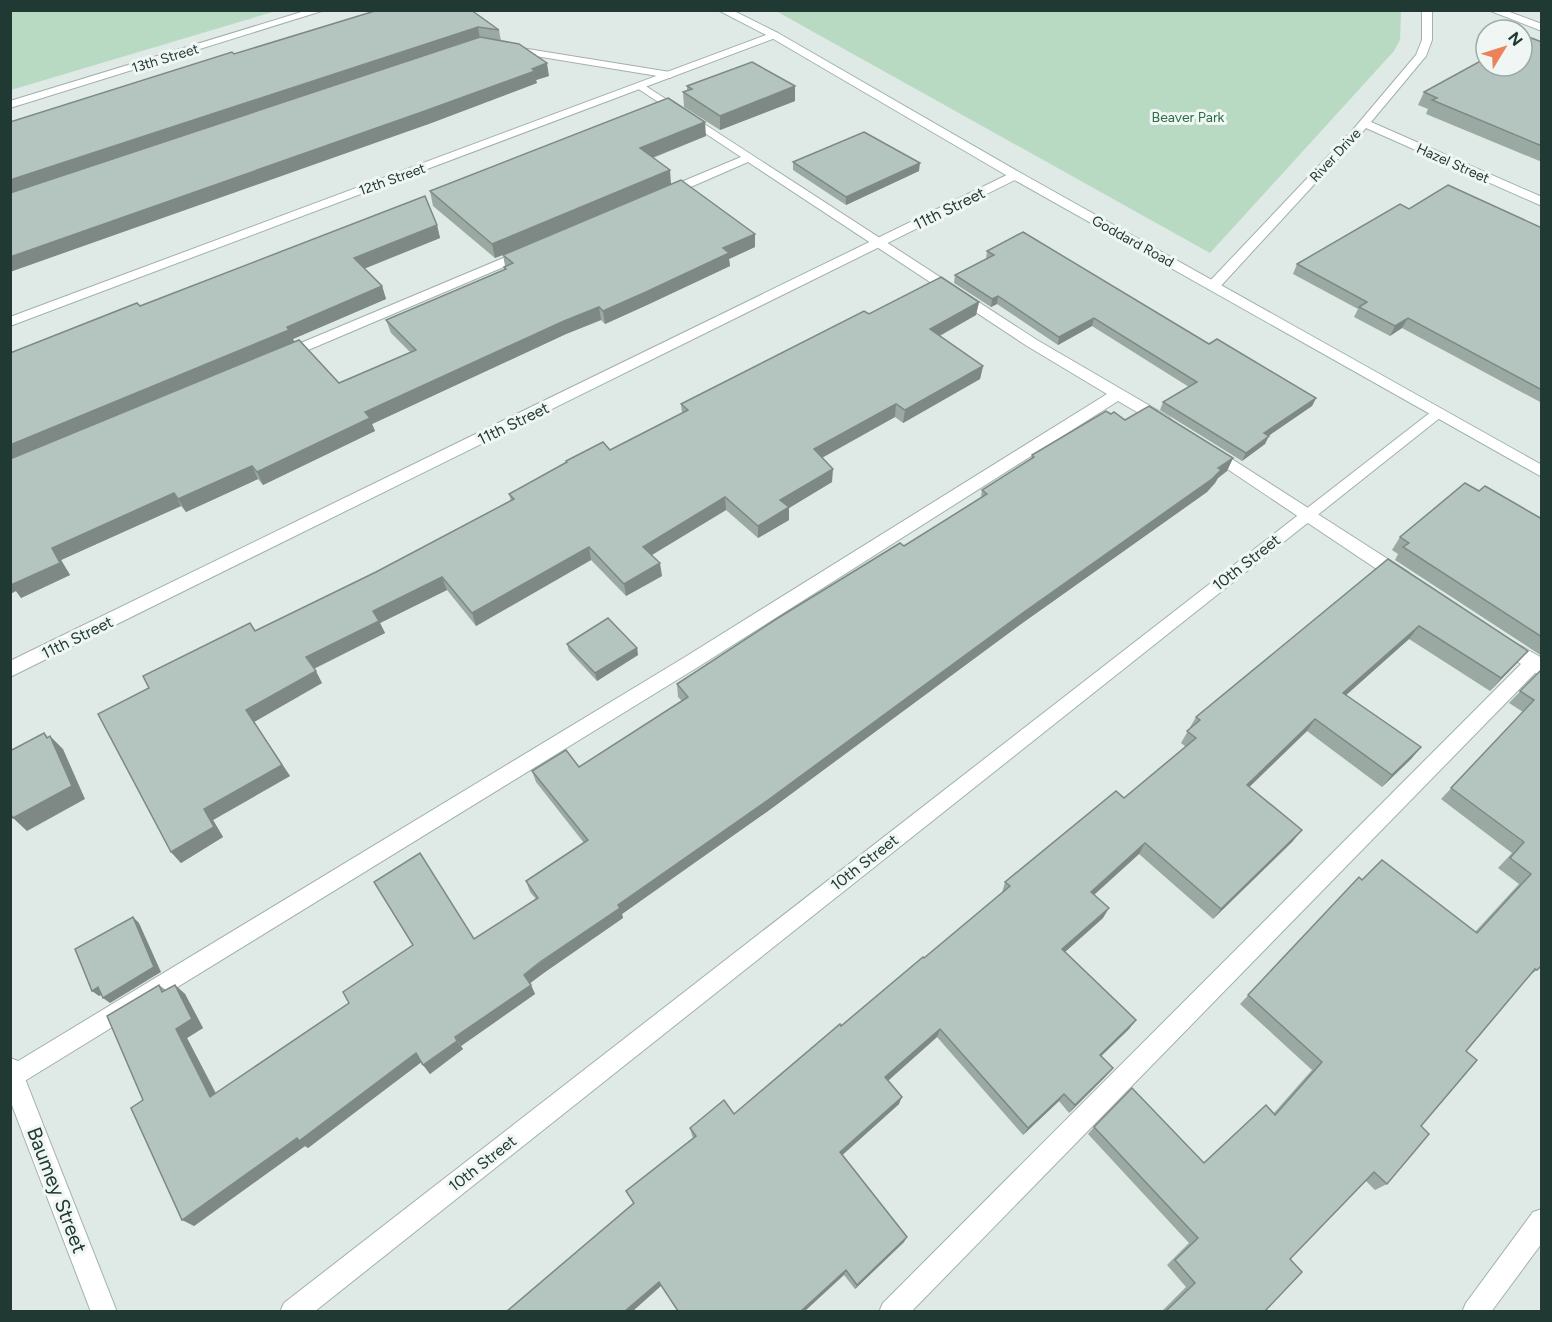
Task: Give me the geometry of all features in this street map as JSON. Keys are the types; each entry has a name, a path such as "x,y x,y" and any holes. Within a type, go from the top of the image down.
{"street":[{"name":"13th Street","path":"10,105 320,10"},
{"name":"Goddard Road","path":"723,10 774,35 1015,175 1542,472"},
{"name":"River Drive","path":"1213,286 1364,123 1421,56 1427,40 1427,10"},
{"path":"1493,10 1542,28"},
{"name":"12th Street","path":"10,322 774,35"},
{"path":"493,46 670,75"},
{"path":"641,86 1032,343 1178,430"},
{"name":"Hazel Street","path":"1364,123 1542,202"},
{"path":"650,199 750,157"},
{"name":"11th Street","path":"10,670 1015,175"},
{"path":"264,363 540,246"},
{"path":"12,1075 126,1011 597,721 1078,422 1117,394"},
{"name":"10th Street","path":"293,1311 1436,413"},
{"path":"1197,441 1418,587"},
{"path":"892,1311 1538,665 1485,631"},
{"name":"Baumey Street","path":"12,1075 104,1311"},
{"path":"1475,1311 1542,1221"}],"green space":[{"path":"11,10 276,10 276,11 11,90"},
{"name":"Beaver Park","path":"1401,10 1400,40 1394,51 1210,253 776,11"}],"building":[{"path":"378,10 471,10 499,30 478,27 10,180 10,122 232,52 234,54"},
{"path":"480,37 519,44 547,63 532,69 535,71 422,112 10,257 10,193"},
{"path":"1534,39 1542,42 1542,146 1432,100 1437,98 1424,92 1474,65 1474,78 1534,78"},
{"path":"752,62 795,86 720,116 683,92 692,89 687,86"},
{"path":"668,98 705,122 640,148 670,170 492,244 430,191"},
{"path":"864,132 920,163 846,197 793,162"},
{"path":"681,180 755,234 723,248 729,253 646,292 603,311 599,307 564,321 365,412 370,418 257,472 252,466 178,499 174,493 52,548 60,563 11,585 10,459 299,340 339,383 416,350 386,320 506,269 504,267 513,263 503,255"},
{"path":"1448,185 1542,228 1542,390 1408,318 1395,326 1359,307 1367,302 1297,264 1400,204 1409,209"},
{"path":"425,196 437,225 354,258 382,286 287,327 289,330 10,445 10,353 137,303 140,306"},
{"path":"1023,232 1209,344 1217,339 1316,398 1264,433 1269,436 1246,453 1163,402 1197,382 1094,318 1059,337 998,296 992,299 955,275 994,255 987,251"},
{"path":"941,277 979,302 930,329 983,366 905,410 896,404 814,449 833,469 780,500 789,507 758,526 725,497 643,547 660,563 624,584 589,547 472,613 442,577 373,611 379,621 306,657 316,671 246,710 282,765 204,809 214,827 171,852 98,714 149,688 143,676 250,623 255,631 376,572 514,499 509,494 566,461 603,442 610,450 688,410 681,404 864,311 869,314"},
{"path":"1149,406 1233,458 1218,468 1221,470 1212,479 1024,612 768,800 618,905 620,908 540,962 524,975 531,985 455,1037 457,1041 423,1065 416,1053 299,1141 297,1138 182,1220 131,1108 143,1100 107,1016 159,985 162,992 175,985 192,1019 176,1029 210,1097 349,1003 343,992 413,945 374,882 420,853 474,939 538,898 526,881 588,840 532,771 566,750 579,767 688,697 677,684 778,618 900,543 904,546 987,494 982,490 1034,457 1032,455 1106,411 1111,414 1114,412 1125,420"},
{"path":"1465,483 1479,491 1485,486 1542,519 1542,637 1403,547 1409,543 1400,537"},
{"path":"1388,559 1528,651 1501,678 1419,626 1343,693 1421,747 1392,775 1315,719 1247,785 1302,830 1221,909 1145,843 1091,892 1109,908 1062,949 1136,1020 1100,1055 1113,1068 1075,1105 1064,1094 1028,1128 940,1029 885,1077 902,1097 840,1152 907,1237 857,1285 846,1270 801,1311 678,1311 659,1282 625,1311 507,1311 634,1203 626,1191 696,1136 690,1128 724,1100 734,1114 840,1024 841,1026 1010,886 1005,882 1116,791 1124,798 1196,738 1187,731 1200,720 1196,717"},
{"path":"608,618 637,648 595,673 567,644"},
{"path":"1542,669 1542,965 1537,970 1535,969 1466,1051 1477,1060 1421,1126 1429,1134 1387,1184 1374,1172 1290,1259 1302,1272 1265,1311 1166,1311 1195,1283 1175,1260 1198,1238 1094,1127 1132,1088 1204,1163 1266,1105 1275,1115 1322,1062 1248,995 1359,877 1362,880 1382,860 1477,933 1531,874 1510,858 1524,842 1451,788 1534,700 1520,691"},
{"path":"44,733 47,738 50,736 72,786 13,818 10,813 10,751"},
{"path":"133,917 154,967 103,998 98,987 92,991 75,949"}]}
